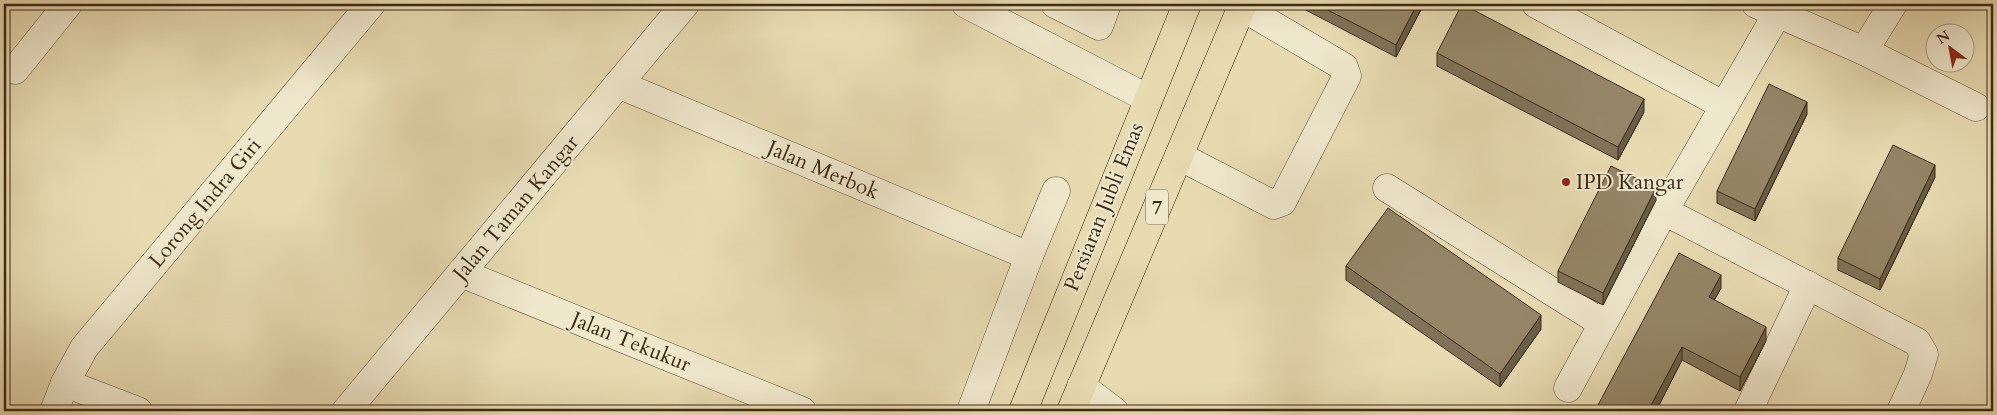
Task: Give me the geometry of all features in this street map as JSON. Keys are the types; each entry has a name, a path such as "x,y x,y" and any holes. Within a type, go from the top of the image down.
{"main road":[{"name":"Persiaran Jubli Emas","path":"1023,411 1186,4"},
{"name":"7","path":"1071,411 1242,6"}],"street":[{"path":"15,70 68,4"},
{"name":"Lorong Indra Giri","path":"54,411 84,348 371,4"},
{"name":"Jalan Taman Kangar","path":"346,411 685,4"},
{"path":"966,4 1147,98"},
{"path":"1055,4 1099,26 1107,4"},
{"path":"1536,4 1724,105"},
{"path":"1864,51 1892,4"},
{"path":"1178,156 1274,205 1282,202 1347,76 1344,67 1242,6"},
{"path":"1568,388 1602,323 1724,105 1767,9 1864,51 1976,107"},
{"name":"Jalan Merbok","path":"618,84 1029,256"},
{"path":"1387,188 1602,323"},
{"path":"971,411 1029,256 1056,191"},
{"path":"1664,211 1917,342 1924,354 1918,374 1901,411"},
{"name":"Jalan Tekukur","path":"461,273 802,411"},
{"path":"1748,411 1808,285"},
{"path":"66,383 138,411"},
{"path":"1081,386 1114,411"}],"building":[{"path":"1316,4 1417,4 1396,45"},
{"path":"1462,4 1644,99 1618,147 1437,53"},
{"path":"1769,84 1807,102 1755,209 1717,191"},
{"path":"1893,145 1935,165 1880,279 1838,258"},
{"path":"1611,166 1656,188 1603,293 1558,271"},
{"path":"1388,208 1541,315 1500,374 1346,266"},
{"path":"1679,253 1721,275 1709,297 1766,327 1740,377 1682,347 1648,411 1611,411 1598,405"}],"place":[{"name":"IPD Kangar","path":"1566,182"}]}
